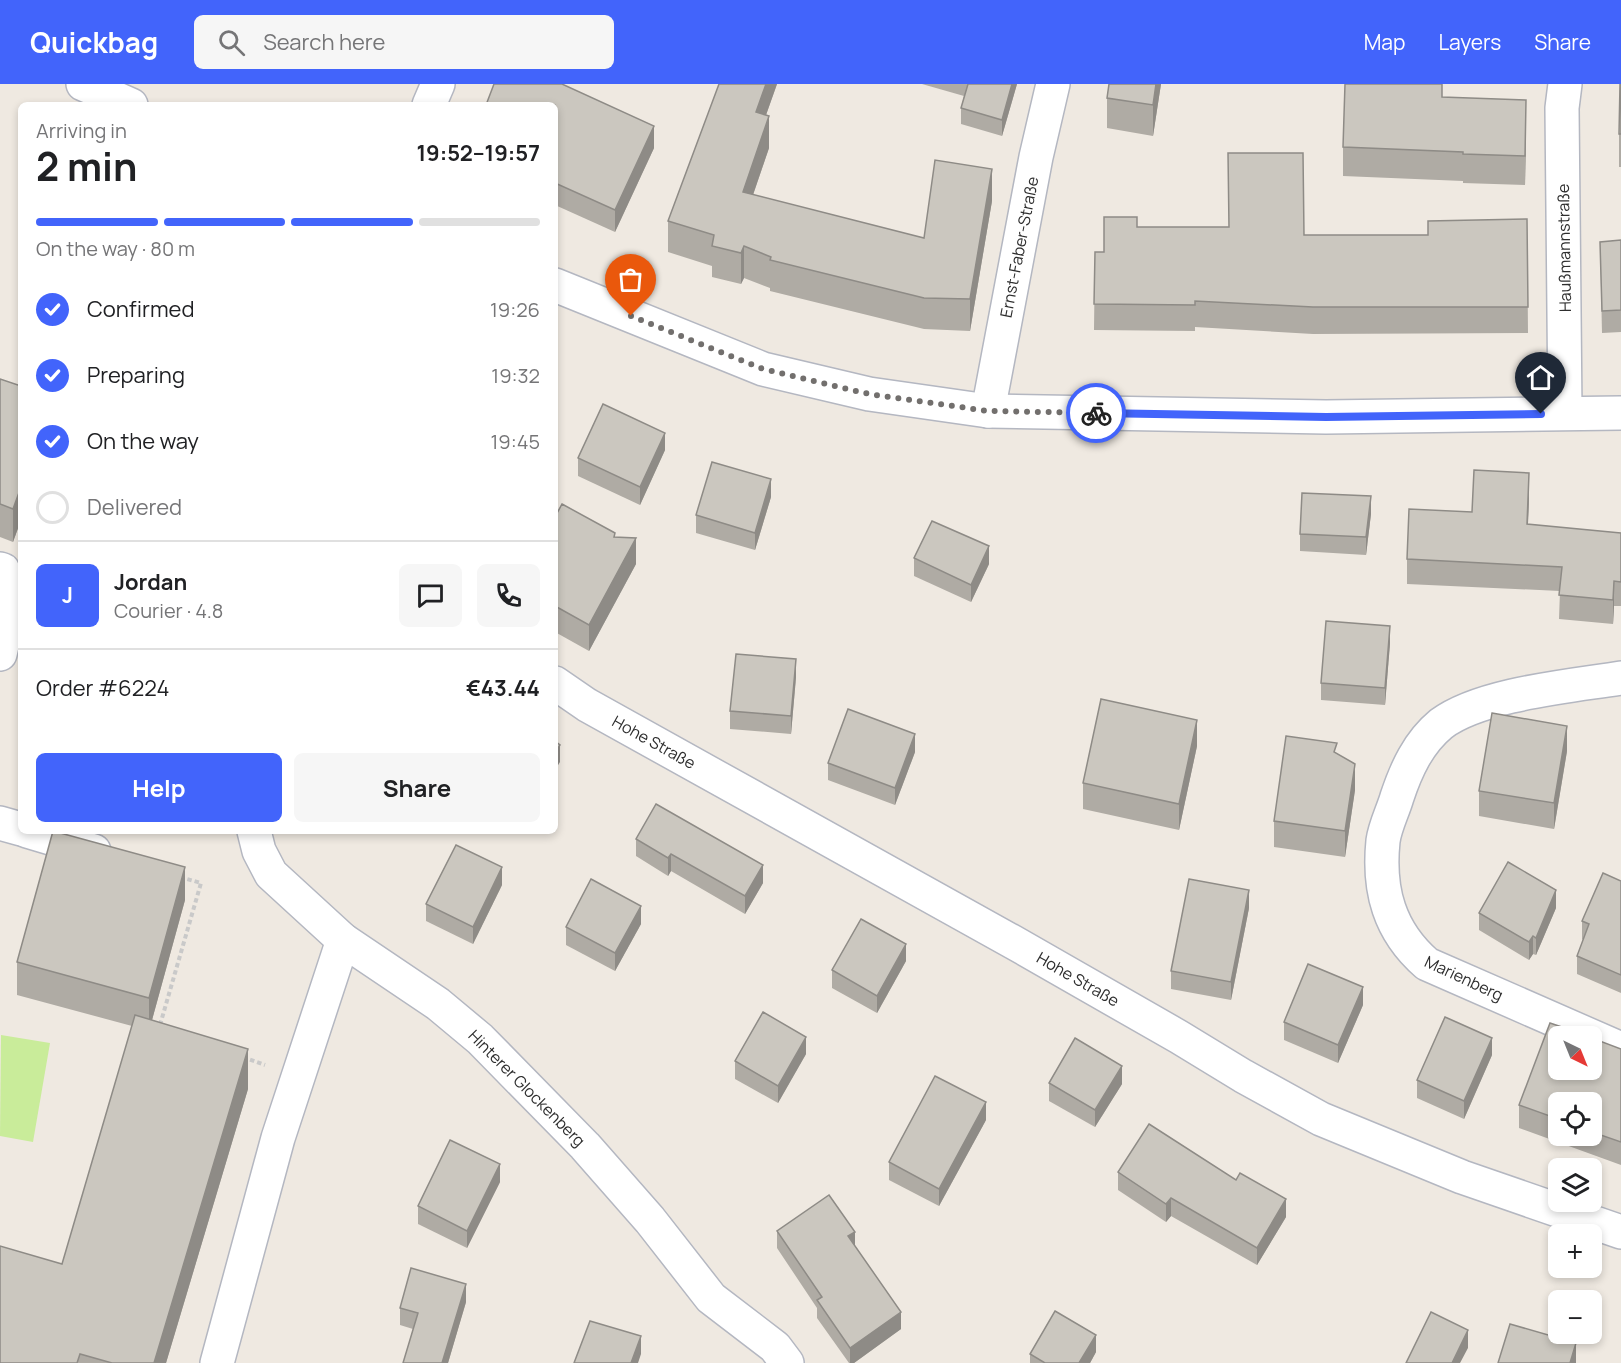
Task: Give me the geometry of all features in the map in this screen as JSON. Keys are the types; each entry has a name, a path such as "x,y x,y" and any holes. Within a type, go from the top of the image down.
{"street":[{"path":"83,84 124,102"},
{"path":"430,102 438,84"},
{"name":"Ernst-Faber-Straße","path":"988,411 1036,157 1053,84"},
{"name":"Haußmannstraße","path":"1564,413 1562,108 1565,84"},
{"path":"558,286 763,369 869,394 988,411 1326,417 1621,413"},
{"path":"0,569 3,570 3,641 0,654"},
{"name":"Marienberg","path":"1621,678 1514,696 1474,707 1441,724 1422,745 1407,768 1383,839 1383,885 1390,913 1399,934 1426,964 1621,1049"},
{"name":"Hohe Straße","path":"558,685 587,705 1013,942 1321,1119 1462,1177 1621,1232"},
{"path":"0,823 18,828"},
{"path":"37,834 117,858"},
{"name":"Hinterer Glockenberg","path":"255,834 259,851 271,874 343,940 438,1004 480,1039 585,1146 650,1220 711,1298 776,1347 788,1363"},
{"path":"217,1363 296,1076 343,940"}],"path":[{"path":"159,1027 201,884 172,874"},
{"path":"233,1054 296,1076"}],"green space":[{"path":"1,1035 50,1043 33,1142 0,1136"}],"building":[{"path":"494,84 562,84 654,126 615,210 558,184 558,102 487,102"},
{"path":"719,84 766,84 756,112 769,116 743,192 924,238 935,160 992,169 970,299 924,298 770,260 771,257 744,246 741,253 712,246 714,235 668,221"},
{"path":"968,84 1012,84 1002,120 961,108"},
{"path":"1109,84 1156,84 1153,105 1107,98"},
{"path":"1345,84 1442,84 1442,97 1526,100 1525,156 1343,147"},
{"path":"1620,84 1621,134 1619,134"},
{"path":"1228,153 1303,153 1304,235 1428,235 1428,221 1527,219 1528,307 1313,307 1195,301 1195,305 1094,304 1095,252 1104,252 1104,217 1137,217 1137,227 1229,227"},
{"path":"1621,240 1621,310 1602,311 1600,242"},
{"path":"0,379 18,385 18,495 13,509 0,504"},
{"path":"603,404 665,433 640,487 578,458"},
{"path":"712,462 771,479 755,533 696,515"},
{"path":"1474,470 1529,473 1527,524 1621,533 1621,582 1614,581 1613,600 1559,595 1562,567 1407,559 1409,509 1472,512"},
{"path":"1302,493 1371,496 1366,537 1300,534"},
{"path":"562,504 615,533 614,537 636,538 589,625 558,608 558,511"},
{"path":"932,521 989,546 971,585 914,558"},
{"path":"1326,621 1390,626 1385,688 1321,683"},
{"path":"736,654 796,659 791,716 730,711"},
{"path":"1101,699 1197,720 1179,804 1083,783"},
{"path":"848,709 915,734 895,788 828,763"},
{"path":"1492,713 1567,726 1554,803 1479,791"},
{"path":"1286,736 1337,743 1334,752 1355,764 1345,831 1274,821"},
{"path":"656,804 763,865 745,896 671,854 668,858 636,839"},
{"path":"52,834 64,834 185,867 149,998 17,962"},
{"path":"456,845 502,867 473,927 426,904"},
{"path":"1508,862 1556,890 1536,938 1533,936 1529,942 1479,913"},
{"path":"1603,873 1621,881 1621,975 1577,956 1589,924 1582,921"},
{"path":"591,879 641,906 615,953 566,927"},
{"path":"1189,879 1249,890 1231,982 1171,971"},
{"path":"861,919 906,944 877,996 832,970"},
{"path":"1308,964 1363,987 1338,1045 1284,1022"},
{"path":"763,1012 806,1037 778,1086 735,1061"},
{"path":"135,1015 248,1049 154,1363 112,1363 80,1354 77,1363 0,1363 0,1246 62,1264"},
{"path":"1445,1017 1492,1038 1464,1101 1417,1080"},
{"path":"1548,1028 1548,1080 1602,1080 1602,1042 1621,1049 1621,1142 1602,1135 1602,1092 1548,1092 1548,1115 1519,1105"},
{"path":"1075,1038 1122,1066 1095,1110 1049,1083"},
{"path":"935,1076 986,1102 939,1189 889,1162"},
{"path":"1149,1124 1236,1180 1240,1173 1286,1199 1257,1248 1171,1198 1166,1204 1118,1172"},
{"path":"450,1140 500,1164 467,1231 418,1206"},
{"path":"829,1195 855,1232 848,1236 901,1312 850,1348 817,1300 822,1297 777,1231"},
{"path":"411,1268 466,1284 442,1363 403,1363 418,1313 400,1308"},
{"path":"1055,1311 1096,1335 1079,1363 1045,1363 1030,1354"},
{"path":"1431,1312 1468,1330 1452,1363 1406,1363"},
{"path":"590,1321 641,1336 631,1363 574,1363"},
{"path":"1510,1324 1548,1335 1548,1344 1576,1344 1570,1363 1498,1363"}],"way so far":[{"path":"631,316 763,369 869,394 988,411 1096,413"}],"route":[{"path":"1096,413 1326,417 1541,414"}]}
